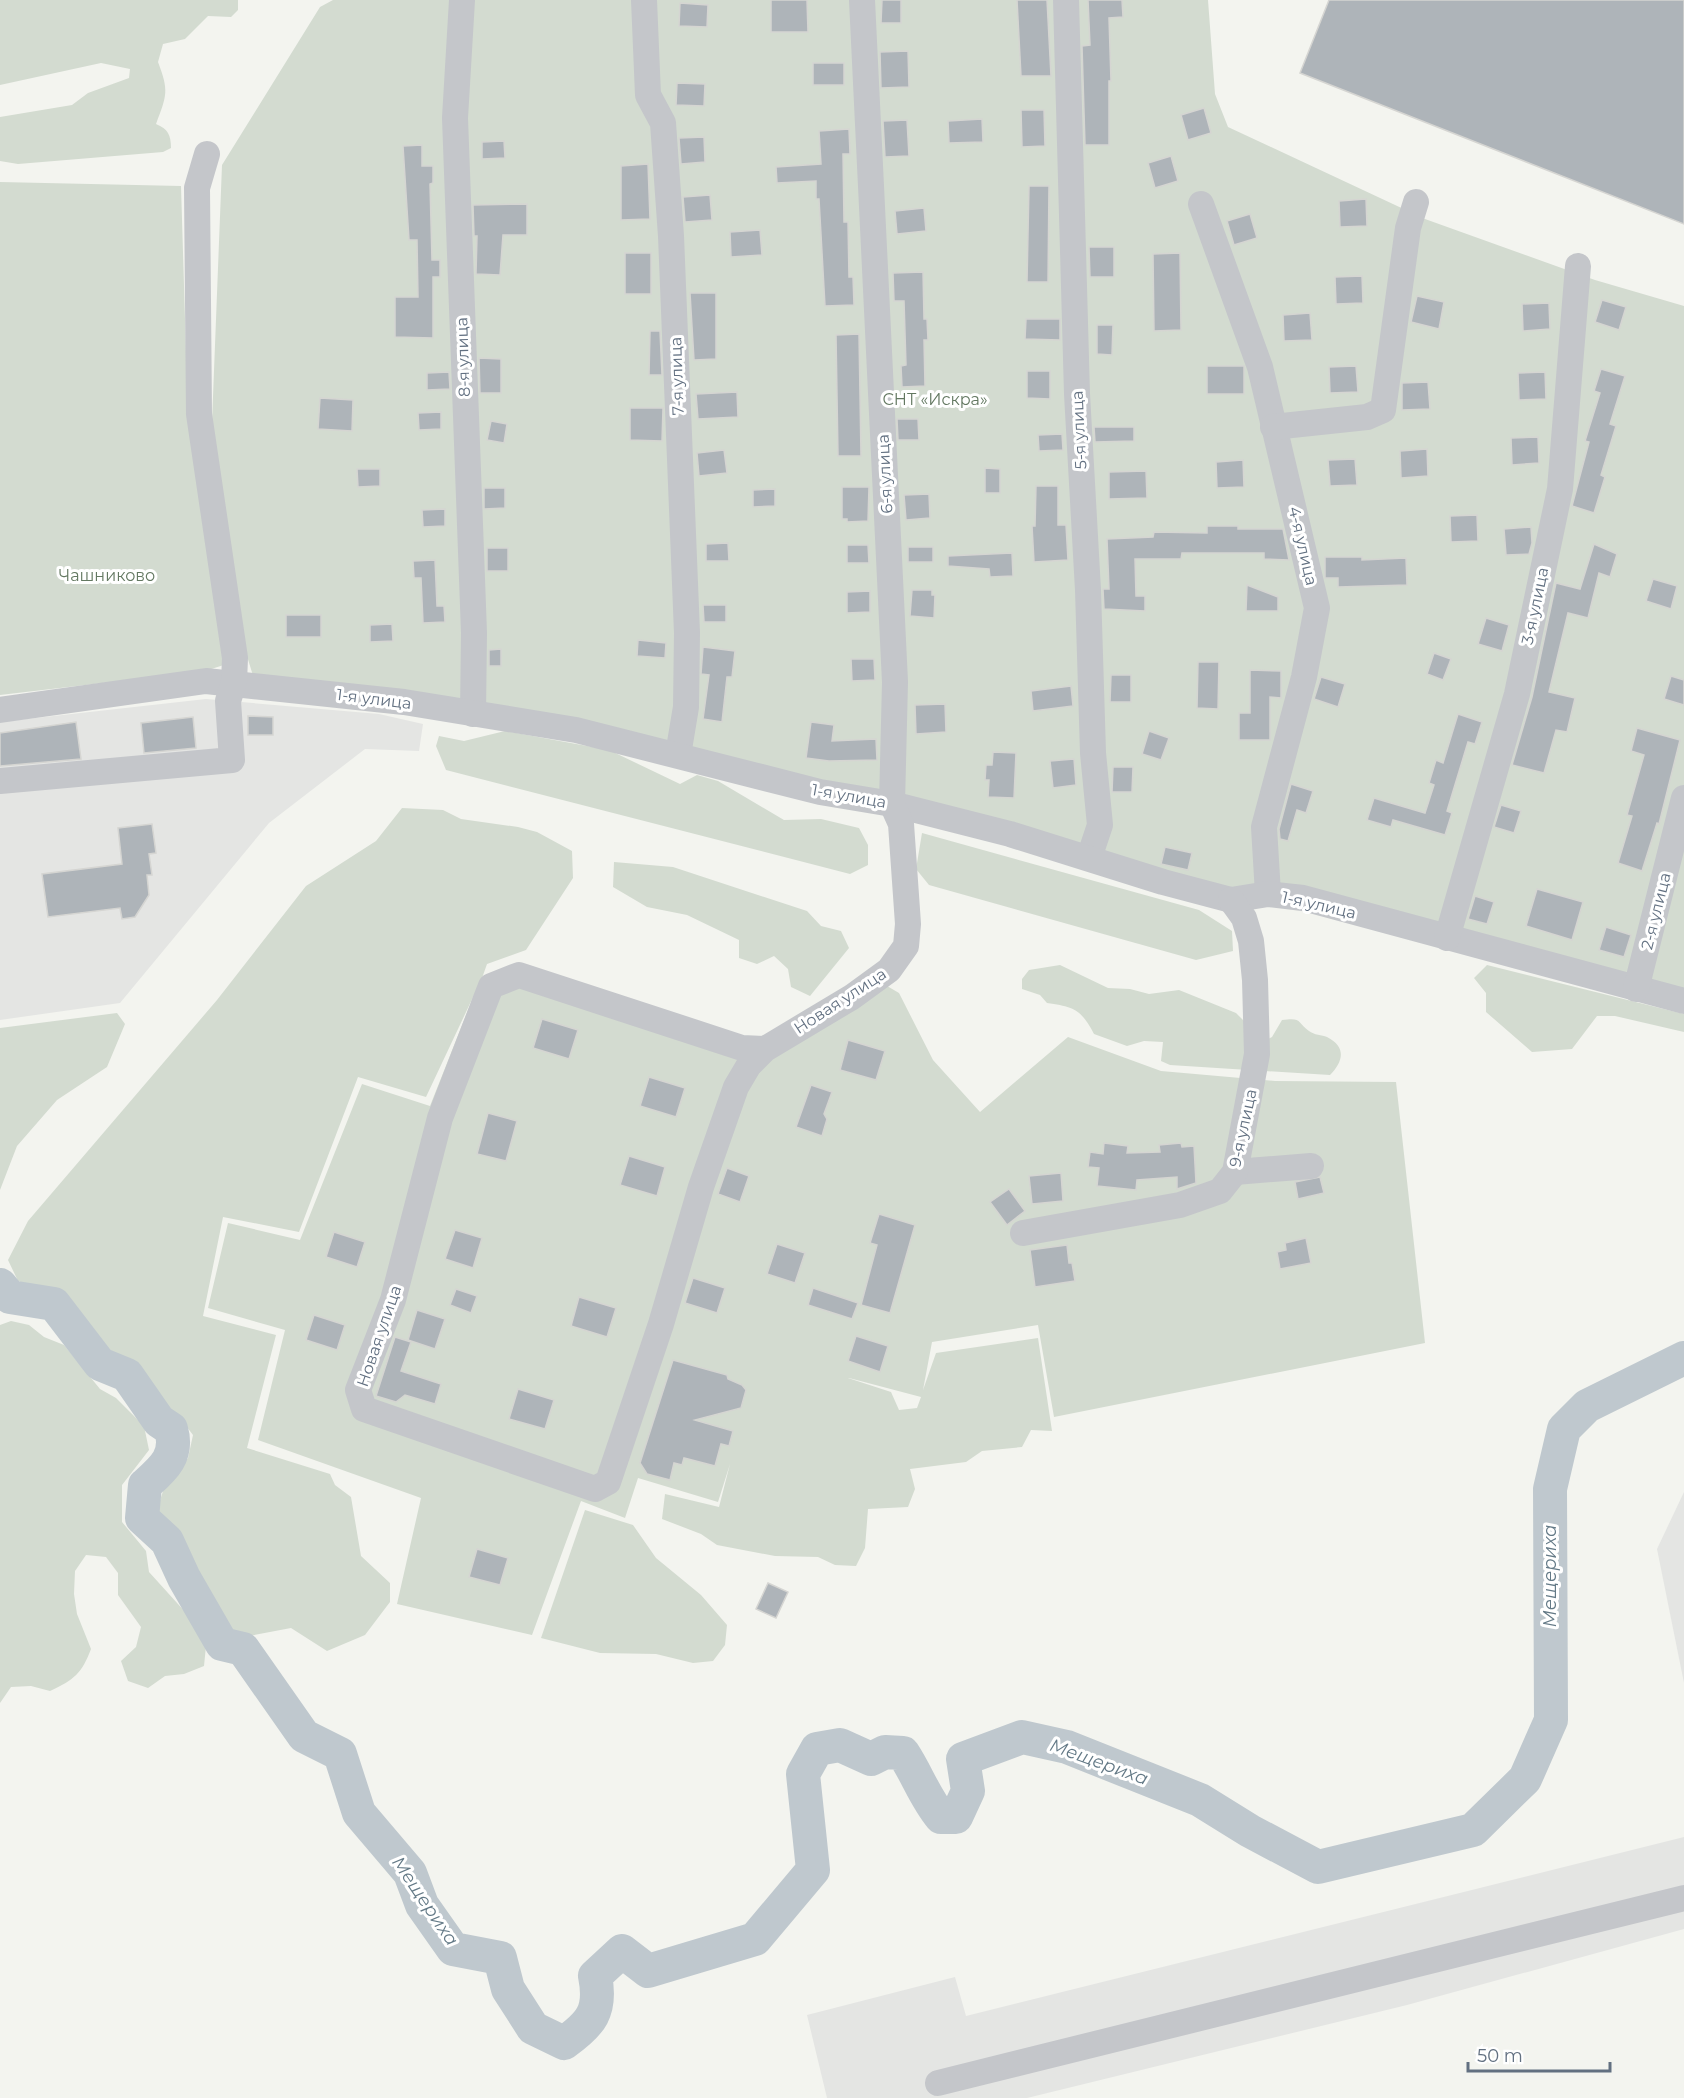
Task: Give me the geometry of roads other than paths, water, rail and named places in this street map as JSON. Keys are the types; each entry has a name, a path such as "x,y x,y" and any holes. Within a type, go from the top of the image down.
{"street":[{"name":"8-я улица","path":"462,0 455,118 474,633 473,714"},
{"name":"7-я улица","path":"644,0 648,95 663,123 671,236 687,633 686,707 678,755"},
{"name":"6-я улица","path":"862,0 895,682 892,804"},
{"name":"5-я улица","path":"1066,0 1077,394 1088,590 1093,753 1100,825 1089,858"},
{"path":"0,781 232,760 228,701 234,682 235,658 199,414 197,188 207,154"},
{"path":"1273,427 1367,417 1383,410 1407,239 1416,202"},
{"name":"4-я улица","path":"1201,204 1260,367 1317,609 1304,677 1264,827 1264,858 1268,894"},
{"name":"3-я улица","path":"1447,938 1517,694 1560,489 1578,267"},
{"name":"1-я улица","path":"0,710 176,683 234,682 576,730 820,792 892,804 1231,900 1268,894 1303,898 1684,1001"},
{"name":"2-я улица","path":"1636,989 1684,798"},
{"name":"Новая улица","path":"765,1049 742,1048 519,975 491,986 440,1118 393,1300 358,1390 364,1409 595,1489 608,1482 661,1324 716,1143 736,1088 749,1065 765,1049 852,997 890,970 906,946 908,924 901,824 892,804"},
{"name":"9-я улица","path":"1023,1233 1180,1205 1220,1191 1235,1172 1257,1054 1256,980 1251,941 1244,918 1231,900"},
{"path":"1235,1172 1311,1166"},
{"path":"938,2083 1684,1898"}],"waterway":[{"name":"Мещериха","path":"0,1285 10,1297 54,1304 100,1364 127,1375 159,1421 171,1429 173,1439 171,1454 158,1473 145,1485 142,1518 167,1541 184,1578 222,1644 243,1649 304,1736 340,1754 359,1813 410,1873 422,1905 453,1949 500,1958 508,1989 533,2028 564,2043 588,2023 597,1999 595,1976 622,1951 648,1971 755,1939 813,1870 803,1774 817,1749 840,1745 871,1759 885,1752 903,1753 930,1802 941,1817 956,1817 968,1791 963,1759 1022,1737 1067,1747 1200,1800 1250,1831 1318,1867 1473,1830 1525,1779 1551,1720 1550,1489 1564,1429 1587,1406 1684,1358"}],"park label":[{"name":"СНТ «Искра»","path":"935,399"},
{"name":"Чашниково","path":"107,575"}]}
